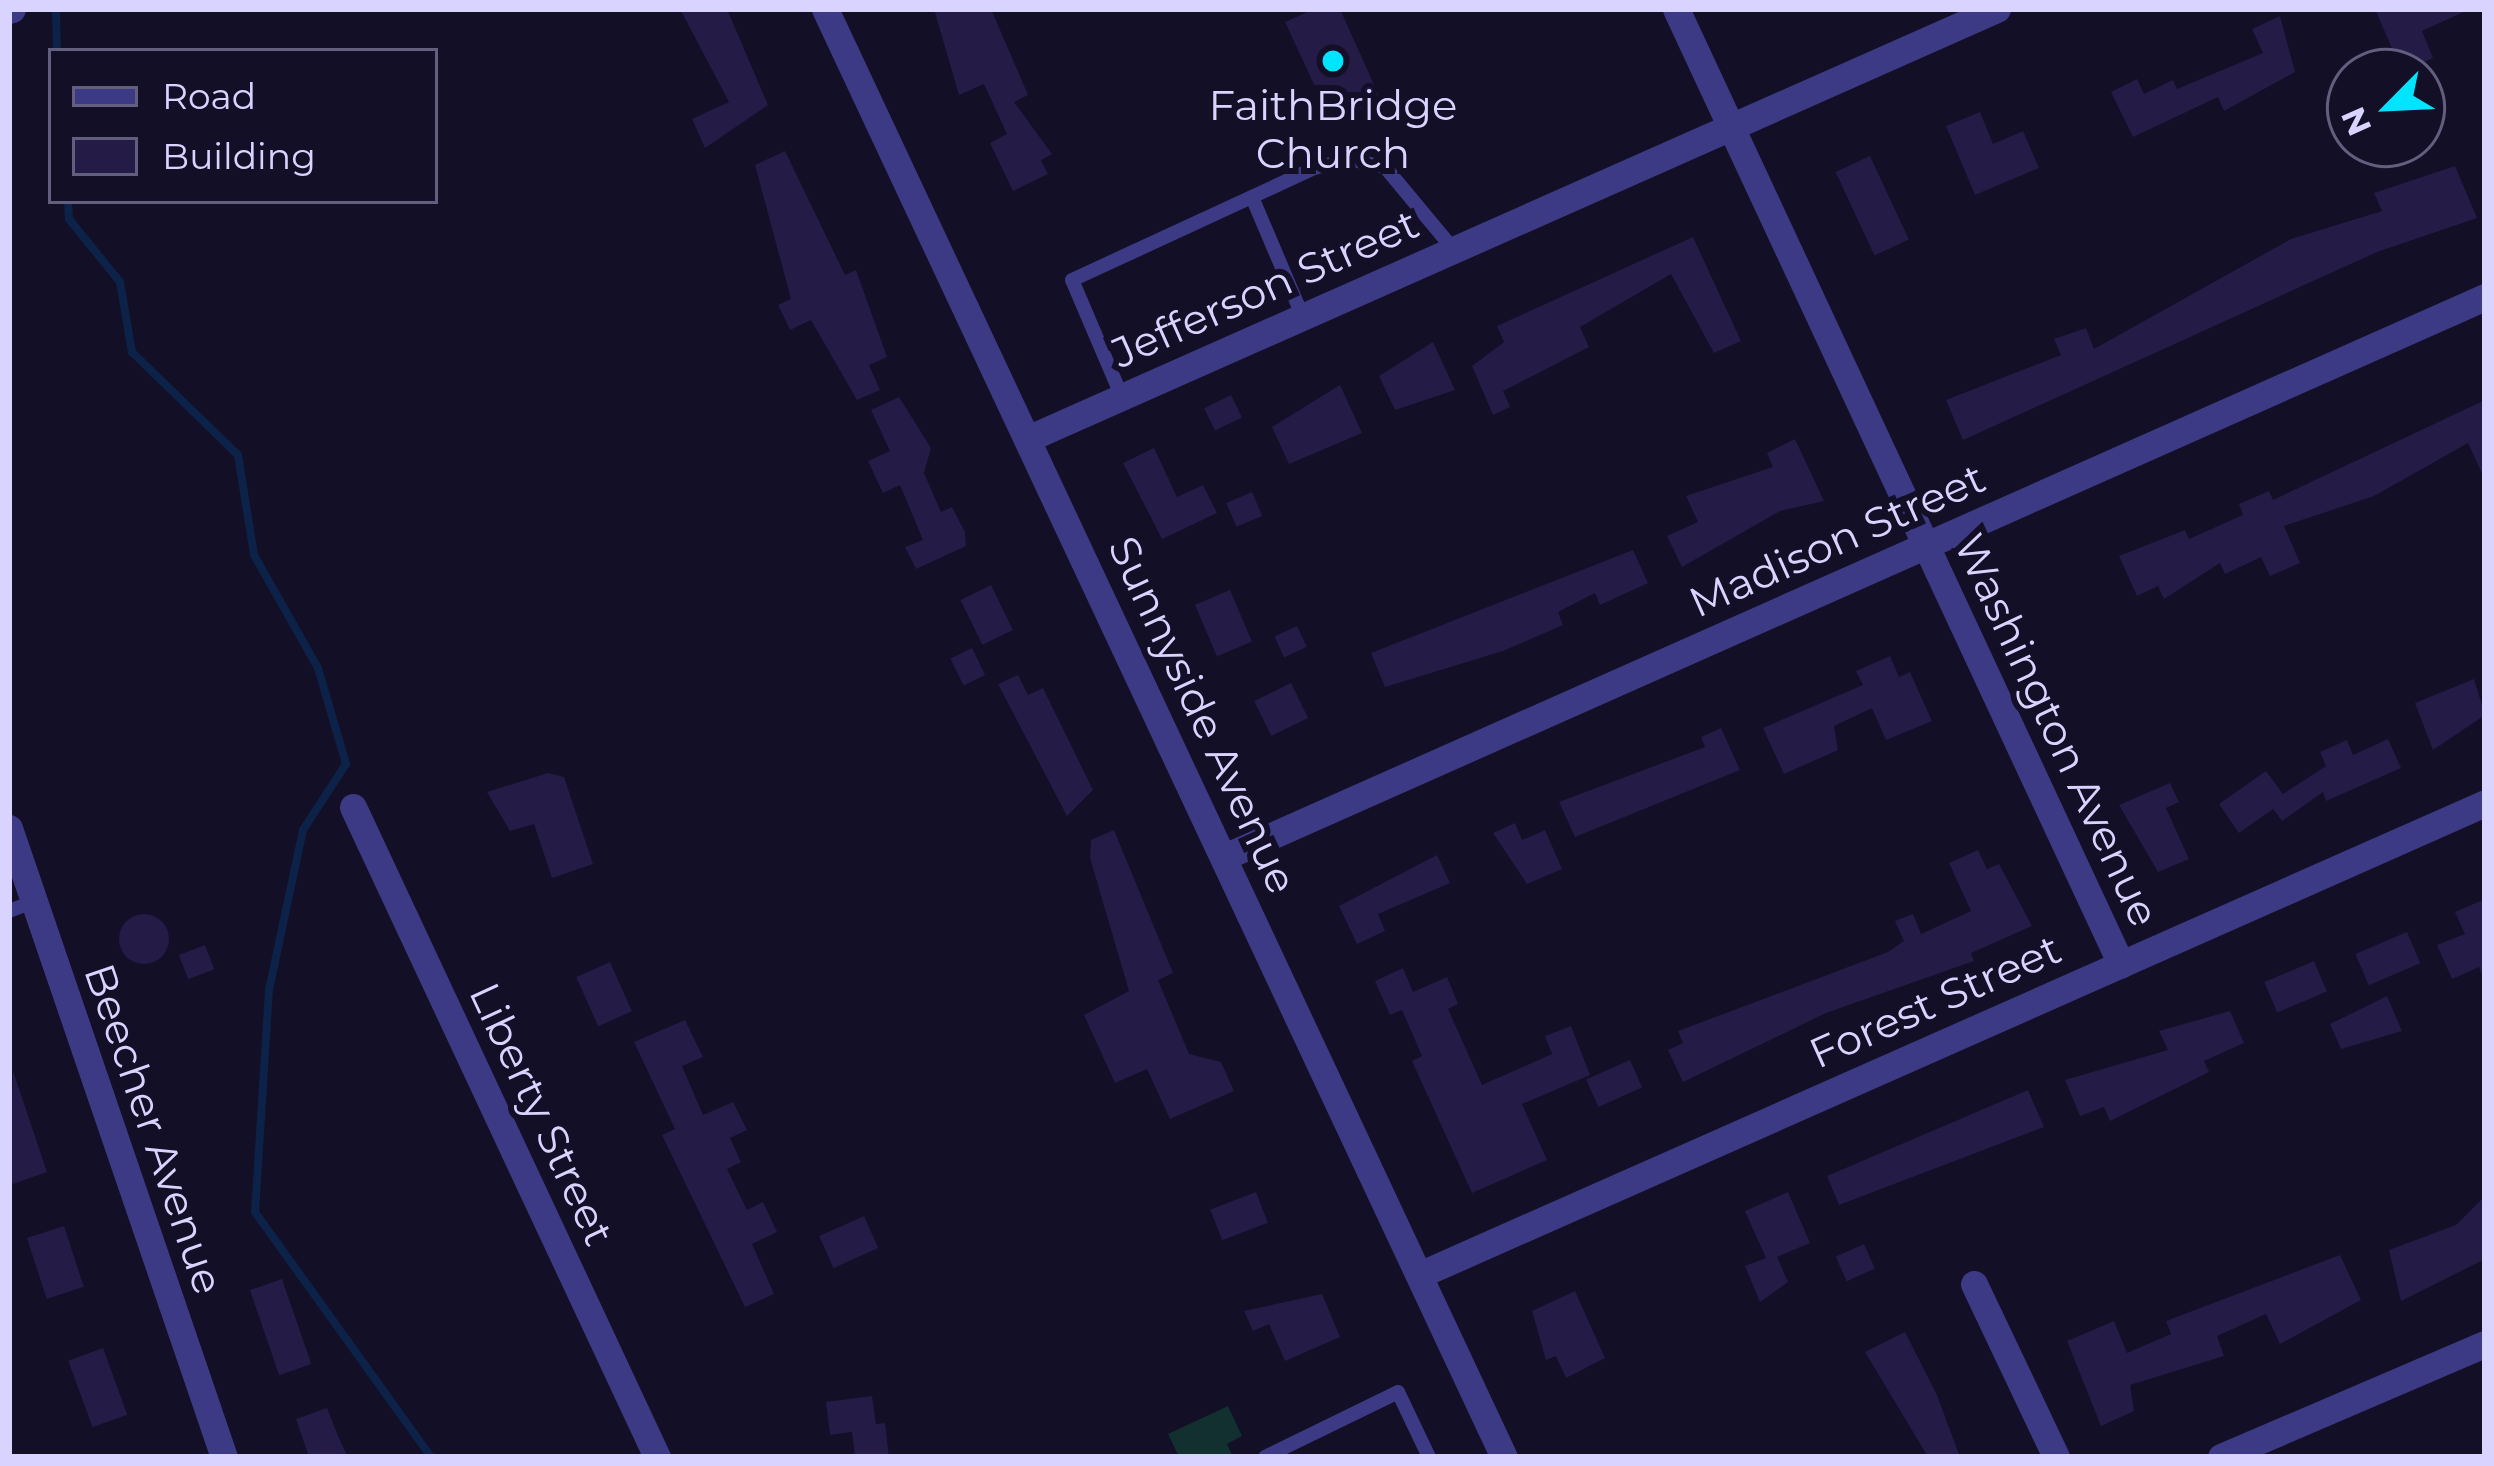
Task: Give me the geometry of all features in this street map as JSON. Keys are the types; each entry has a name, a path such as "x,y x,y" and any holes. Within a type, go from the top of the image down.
{"street":[{"name":"Sunnyside Avenue","path":"825,9 1504,1457"},
{"name":"Washington Avenue","path":"1676,9 2121,964"},
{"name":"Jefferson Street","path":"1027,439 1997,9"},
{"name":"Madison Street","path":"1223,857 2485,297"},
{"name":"Forest Street","path":"1419,1276 2485,803"},
{"name":"Liberty Street","path":"353,807 657,1457"},
{"name":"Beecher Avenue","path":"9,828 21,907 224,1457"},
{"path":"1974,1284 2056,1457"},
{"path":"2221,1457 2485,1344"}],"lane":[{"path":"1122,397 1072,280 1252,197 1349,159 1385,167 1454,250"},
{"path":"1252,197 1303,317"},
{"path":"1265,1457 1398,1392 1429,1457"}],"green space":[{"path":"1228,1406 1242,1436 1227,1444 1233,1457 1179,1457 1168,1434"}],"building":[{"path":"680,9 727,9 768,105 705,148 692,119 729,102"},
{"path":"934,9 991,9 1028,95 1014,102 1052,154 1041,160 1048,174 1013,191 990,143 1007,134 984,84 959,95"},
{"name":"FaithBridge Church","path":"1314,9 1340,9 1381,100 1331,121 1285,22"},
{"path":"2375,9 2470,9 2422,31 2429,48 2392,48"},
{"path":"2280,16 2295,72 2224,111 2218,97 2133,137 2111,92 2137,79 2144,94 2173,80 2177,89 2263,53 2252,29"},
{"path":"1980,112 1993,144 2023,131 2039,168 1975,195 1946,126"},
{"path":"785,151 845,275 856,270 887,357 869,365 880,390 857,400 811,320 790,330 778,305 791,299 755,165"},
{"path":"1870,156 1909,239 1874,255 1836,172"},
{"path":"2455,166 2477,218 2377,252 1963,440 1946,400 2061,355 2054,339 2086,328 2094,349 2291,239 2382,211 2374,193"},
{"path":"1693,237 1741,341 1714,353 1671,274 1580,327 1589,347 1503,391 1510,407 1493,415 1472,366 1504,342 1497,326"},
{"path":"1433,342 1455,390 1395,410 1379,376"},
{"path":"1340,385 1362,433 1289,464 1272,427"},
{"path":"1231,395 1242,417 1215,431 1204,408"},
{"path":"899,397 931,448 924,473 941,512 952,507 965,532 966,546 916,569 905,547 923,540 900,485 883,493 868,461 890,451 871,410"},
{"path":"2485,400 2485,480 2468,443 2374,496 2284,526 2300,563 2270,576 2261,557 2225,574 2220,563 2164,599 2158,586 2137,596 2119,556 2185,530 2189,539 2243,515 2239,504 2269,491 2273,500"},
{"path":"1795,439 1824,501 1780,511 1682,567 1667,536 1698,522 1686,496 1773,467 1767,453"},
{"path":"1154,448 1177,497 1203,485 1217,513 1162,539 1123,463"},
{"path":"1252,492 1262,516 1236,527 1226,503"},
{"path":"1633,550 1648,583 1600,605 1595,593 1558,612 1563,625 1503,651 1385,687 1371,653"},
{"path":"991,585 1013,630 982,645 960,600"},
{"path":"1230,590 1252,642 1217,656 1195,605"},
{"path":"1297,626 1307,647 1284,657 1274,637"},
{"path":"972,648 985,675 964,685 950,659"},
{"path":"1890,656 1899,677 1910,672 1932,721 1886,740 1872,708 1834,726 1838,750 1784,774 1763,728 1863,685 1856,671"},
{"path":"1018,675 1028,695 1043,688 1093,790 1067,816 998,684"},
{"path":"2474,679 2485,715 2433,750 2415,703"},
{"path":"1291,683 1308,718 1271,736 1254,701"},
{"path":"1721,728 1740,770 1575,837 1559,802 1705,747 1701,737"},
{"path":"2388,739 2401,768 2326,801 2323,792 2282,821 2273,809 2239,833 2219,804 2266,771 2283,794 2326,766 2320,752 2347,740 2353,755"},
{"path":"548,773 564,777 593,864 552,878 534,824 510,831 487,792"},
{"path":"2170,783 2179,802 2166,808 2189,859 2158,872 2119,805"},
{"path":"1515,823 1522,840 1545,830 1562,869 1527,884 1493,833"},
{"path":"1114,830 1173,973 1158,980 1189,1054 1221,1062 1234,1091 1170,1119 1147,1069 1115,1083 1084,1015 1129,991 1090,858 1091,840"},
{"path":"1978,850 1987,869 1999,864 2032,926 1971,953 1974,961 1826,1013 1683,1082 1668,1050 1683,1043 1678,1031 1888,952 1904,941 1895,921 1913,914 1921,934 1971,911 1949,863"},
{"path":"1437,855 1450,883 1378,914 1385,931 1357,944 1339,906"},
{"path":"2485,899 2485,981 2479,967 2452,979 2437,945 2465,934 2455,912"},
{"path":"144,914 162,921 169,939 162,957 144,964 126,957 119,939 126,921"},
{"path":"2407,932 2420,963 2369,985 2355,954"},
{"path":"205,945 214,969 188,979 179,955"},
{"path":"2314,961 2327,991 2277,1012 2264,982"},
{"path":"610,962 632,1011 598,1026 576,977"},
{"path":"1403,968 1413,992 1447,977 1458,1004 1448,1009 1482,1085 1552,1054 1545,1036 1571,1026 1590,1075 1522,1104 1547,1160 1472,1193 1412,1061 1422,1056 1402,1010 1390,1015 1375,981"},
{"path":"2387,996 2402,1031 2341,1049 2330,1024"},
{"path":"2230,1011 2244,1043 2204,1061 2209,1072 2110,1121 2104,1107 2080,1116 2065,1080 2168,1050 2159,1031"},
{"path":"685,1020 703,1057 682,1066 703,1115 733,1102 747,1130 730,1138 741,1162 727,1169 747,1210 763,1202 777,1232 752,1244 774,1294 745,1307 662,1135 675,1129 634,1042"},
{"path":"1630,1060 1642,1087 1598,1107 1586,1080"},
{"path":"13,1071 47,1172 13,1184 9,1173"},
{"path":"2028,1090 2044,1127 1839,1205 1827,1176"},
{"path":"1256,1192 1268,1223 1222,1240 1210,1210"},
{"path":"1788,1192 1810,1243 1777,1257 1788,1282 1760,1302 1745,1266 1766,1258 1745,1211"},
{"path":"2485,1196 2485,1259 2401,1301 2389,1250 2456,1225"},
{"path":"864,1216 878,1248 833,1268 819,1236"},
{"path":"64,1226 84,1287 47,1299 27,1238"},
{"path":"1864,1244 1875,1269 1847,1281 1836,1257"},
{"path":"2340,1255 2361,1300 2280,1344 2266,1314 2217,1336 2224,1356 2130,1385 2134,1411 2101,1426 2067,1341 2114,1321 2127,1353 2171,1334 2166,1321"},
{"path":"282,1279 311,1364 279,1375 250,1290"},
{"path":"1575,1291 1605,1358 1566,1378 1556,1356 1546,1360 1532,1311"},
{"path":"1322,1294 1340,1337 1285,1361 1269,1324 1253,1331 1244,1311"},
{"path":"1905,1332 1937,1395 1960,1457 1928,1457 1865,1352"},
{"path":"103,1348 127,1415 93,1427 68,1361"},
{"path":"872,1396 876,1424 885,1423 889,1457 855,1457 852,1432 830,1435 826,1402"},
{"path":"327,1408 348,1457 309,1457 296,1419"}],"waterway":[{"path":"56,11 57,48"},
{"path":"68,204 69,219 120,282 132,352 238,455 254,555 318,668 346,764 303,830 269,990 255,1212 431,1457"}],"place":[{"name":"FaithBridge Church","path":"1333,61"}]}
